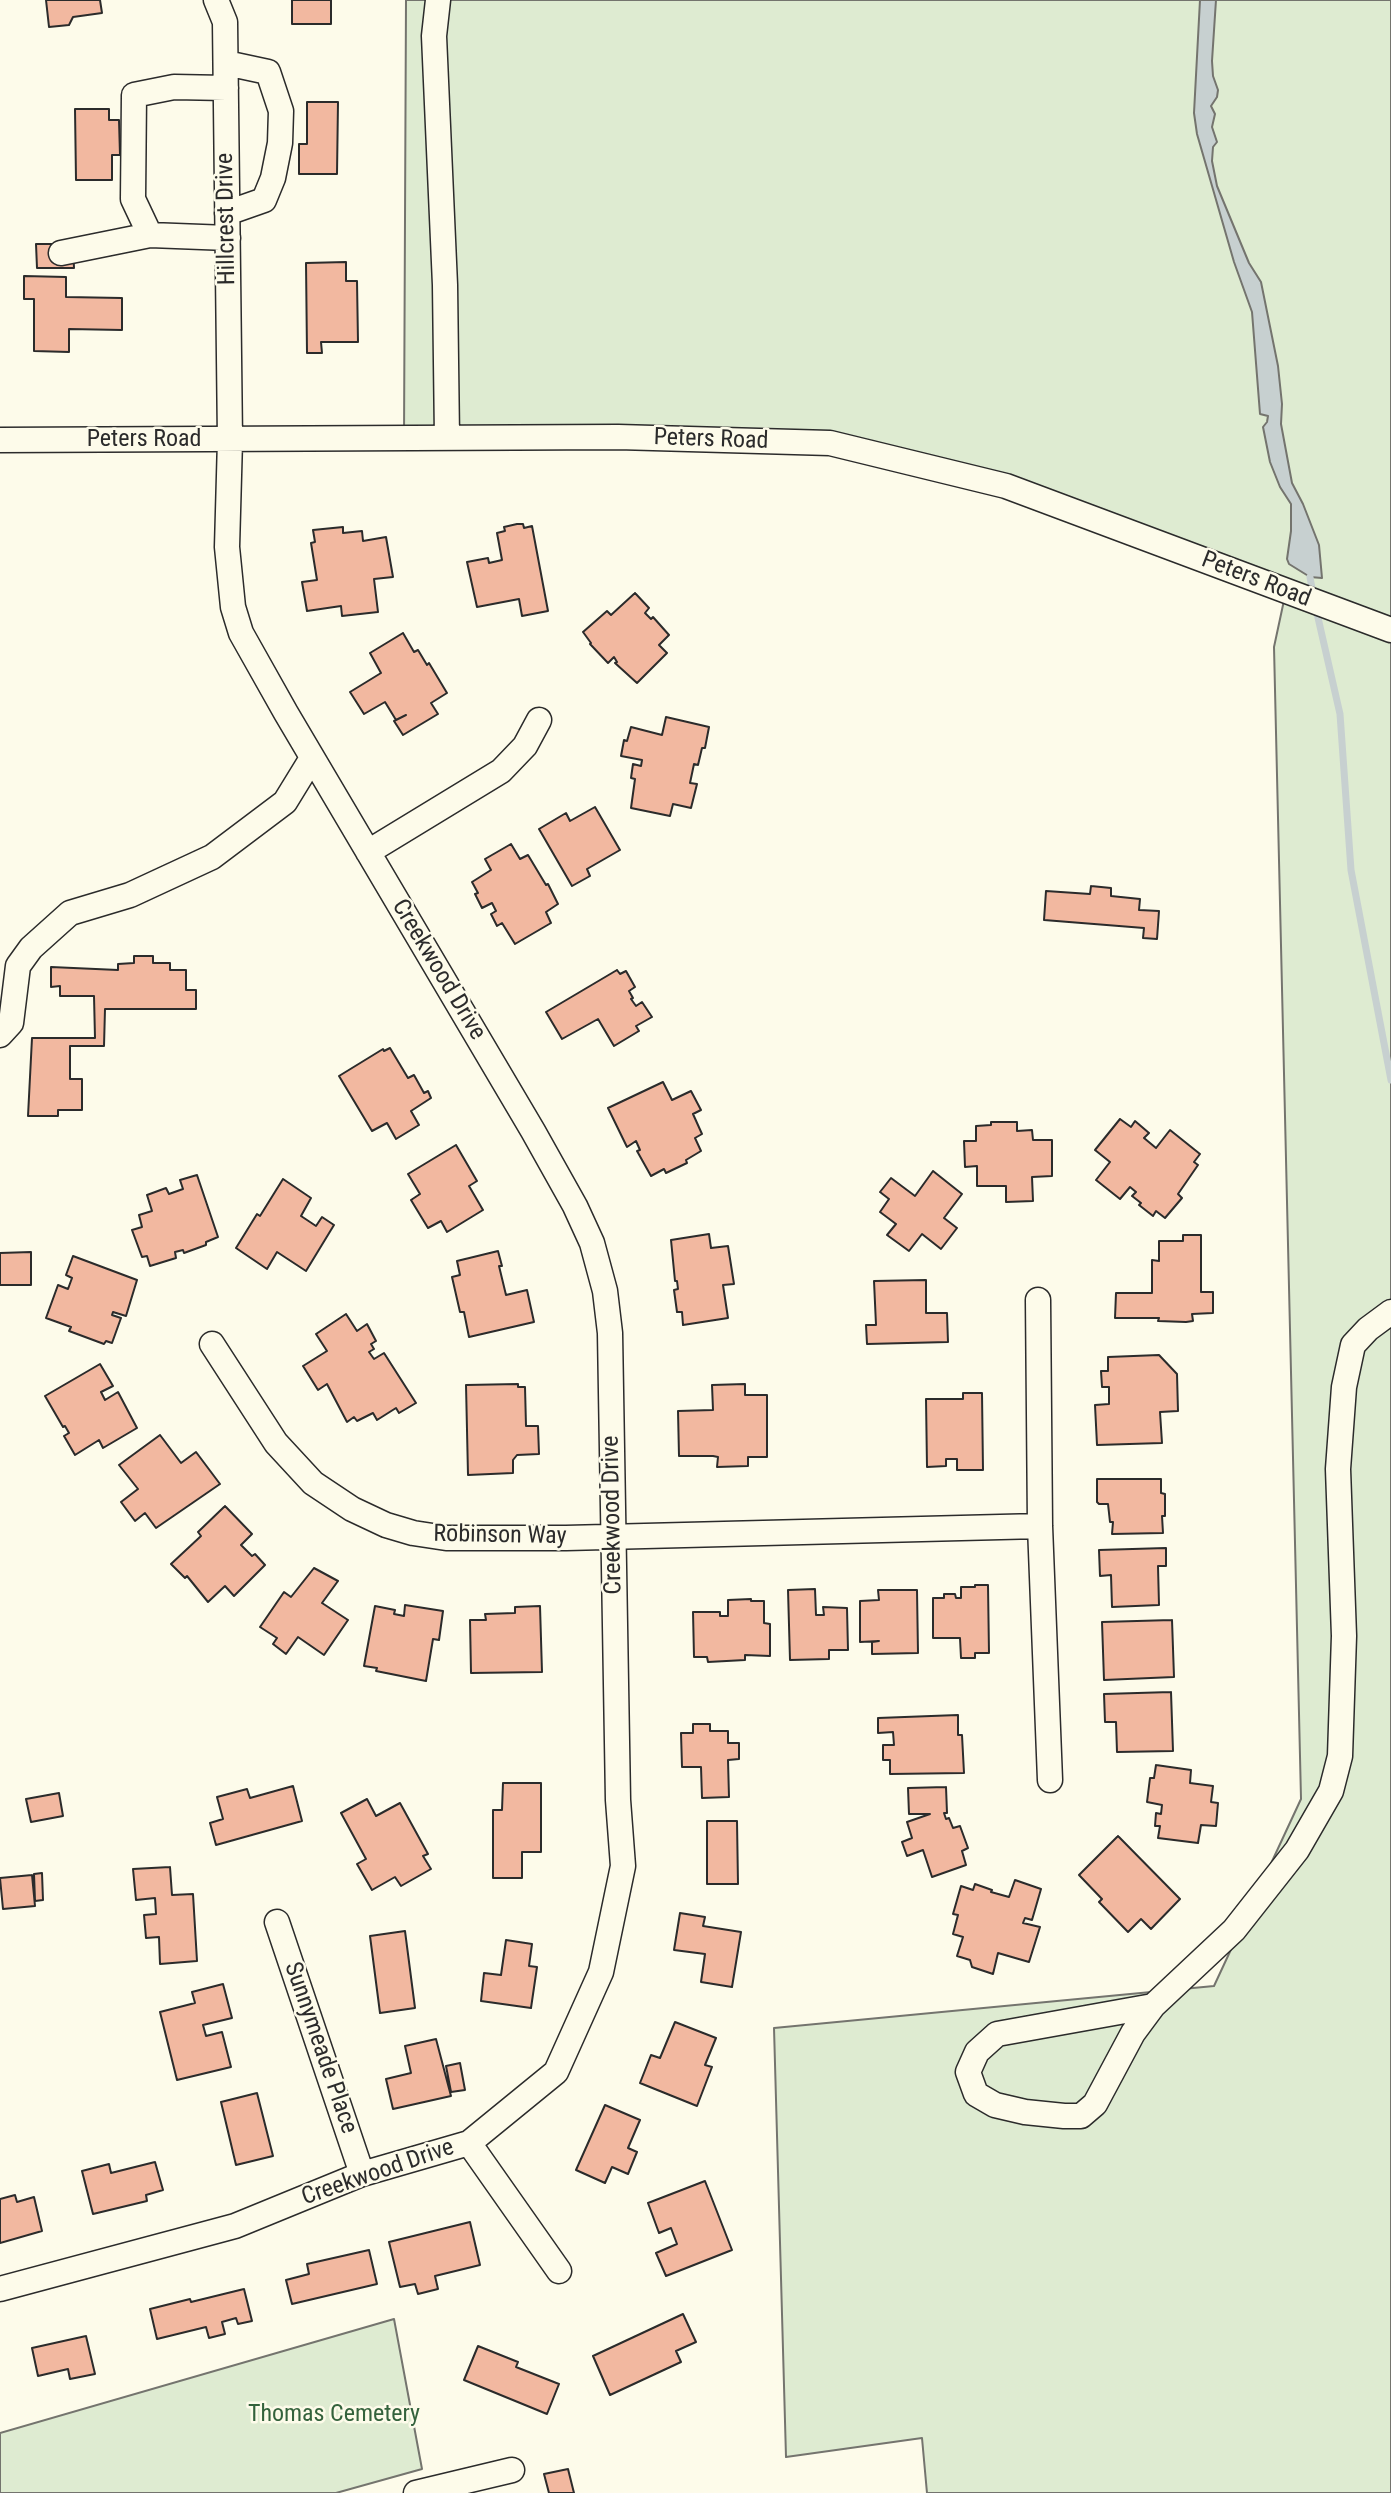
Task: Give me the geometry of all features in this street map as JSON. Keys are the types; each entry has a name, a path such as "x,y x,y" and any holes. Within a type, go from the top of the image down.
{"street":[{"name":"Hillcrest Drive","path":"216,0 225,22 230,440"},
{"path":"438,0 434,36 445,285 447,438"},
{"path":"226,63 268,72 281,111 280,143 273,178 264,200 228,213"},
{"path":"150,235 132,199 134,95 174,87 226,88"},
{"path":"61,253 150,235 228,238"},
{"name":"Peters Road","path":"0,440 618,437 830,443 1006,486 1382,627"},
{"name":"Creekwood Drive","path":"0,2289 235,2225 362,2174 469,2143 555,2072 601,1972 623,1867 618,1800 610,1333 605,1292 592,1244 569,1195 241,634 233,607 227,547 230,440"},
{"path":"368,852 500,771 525,746 539,720"},
{"path":"0,1035 11,1023 18,966 31,948 70,913 130,895 212,857 285,802 312,758"},
{"path":"1038,1300 1040,1526 1050,1780"},
{"path":"1153,2006 997,2034 977,2052 968,2072 976,2094 995,2105 1025,2112 1081,2116 1095,2104 1133,2034 1153,2006 1234,1930 1297,1850 1331,1791 1340,1756 1344,1636 1338,1469 1343,1387 1353,1345 1368,1329 1391,1312"},
{"name":"Robinson Way","path":"212,1344 276,1443 313,1483 352,1509 386,1525 413,1533 446,1538 1040,1526"},
{"name":"Sunnymeade Place","path":"277,1922 362,2174"},
{"path":"469,2143 559,2271"},
{"path":"416,2493 512,2470"}],"green space":[{"path":"406,0 1391,0 1391,2493 927,2493 922,2438 786,2457 774,2028 1214,1986 1301,1799 1274,647 1286,591 1006,486 830,443 404,438"},
{"name":"Thomas Cemetery","path":"394,2319 422,2469 336,2493 0,2493 0,2433"}],"shaded area":[{"path":"1200,0 1216,0 1212,61 1218,90 1211,106 1215,114 1212,127 1217,142 1213,147 1212,161 1217,186 1249,263 1261,282 1278,366 1281,424 1292,483 1319,545 1322,578 1310,577 1289,564 1287,559 1291,504 1280,487 1270,462 1263,427 1268,416 1260,414 1252,312 1234,262 1197,134 1194,113"}],"building":[{"path":"46,0 100,0 102,13 73,17 69,25 49,27"},
{"path":"292,0 331,0 331,24 292,24"},
{"path":"307,102 338,102 337,174 299,174 299,144 307,144"},
{"path":"75,109 109,109 109,120 119,120 120,155 112,155 112,180 76,180"},
{"path":"36,244 73,244 74,268 37,268"},
{"path":"346,262 346,281 357,281 358,342 321,342 322,353 307,353 306,263"},
{"path":"24,276 66,277 66,297 122,298 122,330 69,329 69,352 34,351 34,299 24,299"},
{"path":"523,524 524,528 532,526 548,611 522,616 519,599 477,607 467,562 488,558 489,563 502,560 497,533 505,531 504,527"},
{"path":"343,527 343,533 362,531 363,541 386,537 393,577 374,579 378,612 342,616 341,606 307,611 302,582 317,580 311,543 315,542 313,530"},
{"path":"635,593 649,608 645,613 651,619 653,617 669,635 659,645 667,653 637,683 615,663 617,662 614,657 608,663 583,632 607,611 611,615"},
{"path":"403,633 414,652 418,650 427,665 429,663 447,693 431,703 438,714 403,735 394,721 396,720 385,702 364,714 350,692 381,673 370,653"},
{"path":"666,717 709,727 705,748 702,748 698,765 694,764 690,783 697,784 691,808 673,804 670,816 631,808 635,779 631,778 633,764 641,766 642,760 621,756 624,740 627,741 631,727 662,735"},
{"path":"595,807 620,850 587,869 590,876 572,886 539,829 566,813 570,821"},
{"path":"511,844 520,859 528,855 558,904 546,912 551,923 515,944 502,923 497,926 491,914 496,911 492,903 482,908 472,882 491,870 485,859"},
{"path":"1091,886 1111,888 1111,896 1140,899 1139,910 1159,911 1157,939 1143,938 1144,928 1044,920 1046,891 1090,894"},
{"path":"134,956 153,956 153,963 170,963 170,970 186,970 186,990 196,990 196,1009 105,1009 104,1046 70,1046 70,1079 82,1079 82,1110 58,1110 58,1116 28,1116 32,1038 95,1038 94,996 60,996 60,986 51,987 51,967 118,970 118,964 134,963"},
{"path":"617,970 620,974 626,971 635,987 629,991 633,998 631,999 636,1006 642,1002 652,1017 636,1026 639,1031 614,1046 598,1019 562,1039 546,1012"},
{"path":"390,1048 408,1078 414,1075 424,1093 428,1091 431,1098 411,1111 419,1125 396,1139 387,1123 372,1131 339,1076 383,1049 384,1051"},
{"path":"663,1082 672,1100 691,1091 701,1110 693,1114 702,1134 695,1138 701,1151 686,1160 687,1163 666,1173 664,1169 651,1176 637,1151 640,1150 636,1141 627,1147 608,1108"},
{"path":"1120,1119 1131,1127 1135,1121 1149,1133 1144,1138 1156,1148 1170,1130 1200,1154 1194,1162 1198,1165 1178,1194 1182,1198 1165,1218 1156,1211 1153,1216 1139,1205 1141,1203 1132,1196 1136,1192 1130,1187 1120,1199 1096,1180 1110,1162 1095,1150"},
{"path":"991,1122 1017,1122 1017,1131 1032,1130 1033,1140 1052,1140 1052,1176 1032,1177 1033,1201 1006,1202 1006,1186 977,1186 977,1166 965,1167 964,1141 976,1141 976,1126 991,1125"},
{"path":"456,1145 477,1181 469,1186 483,1210 447,1232 441,1221 428,1228 411,1200 420,1194 408,1174"},
{"path":"933,1171 962,1194 944,1218 957,1228 941,1249 922,1234 909,1251 887,1235 896,1224 880,1212 889,1199 880,1192 891,1178 915,1196"},
{"path":"197,1175 218,1237 206,1242 206,1245 184,1253 183,1250 175,1252 176,1258 150,1266 147,1256 142,1257 132,1230 142,1227 139,1215 152,1211 147,1195 166,1188 169,1194 183,1189 180,1180"},
{"path":"283,1179 311,1198 301,1216 316,1226 322,1217 334,1225 306,1271 277,1252 267,1269 236,1248"},
{"path":"709,1234 711,1248 728,1246 734,1284 723,1285 728,1318 683,1325 682,1312 677,1312 674,1290 678,1289 671,1240"},
{"path":"1183,1235 1201,1235 1201,1292 1213,1292 1213,1313 1192,1314 1193,1321 1186,1322 1158,1321 1159,1318 1115,1318 1116,1293 1152,1293 1152,1260 1159,1261 1159,1241 1183,1241"},
{"path":"498,1251 506,1295 527,1290 534,1322 469,1337 452,1277 460,1275 457,1261"},
{"path":"31,1252 31,1285 0,1285 0,1253"},
{"path":"73,1256 137,1280 126,1316 113,1312 112,1315 121,1318 112,1343 106,1341 104,1344 69,1331 71,1327 46,1318 58,1285 68,1289 72,1278 66,1275"},
{"path":"926,1280 926,1313 947,1313 948,1342 867,1344 866,1325 876,1325 874,1281"},
{"path":"346,1314 357,1331 367,1324 376,1341 371,1344 374,1349 369,1352 374,1359 384,1353 416,1403 399,1413 396,1408 377,1420 373,1413 357,1421 354,1417 347,1422 327,1384 318,1390 303,1366 327,1351 316,1334"},
{"path":"1159,1355 1177,1374 1178,1411 1160,1412 1162,1443 1097,1445 1095,1405 1109,1404 1109,1387 1102,1387 1101,1371 1108,1371 1108,1357"},
{"path":"100,1364 113,1386 101,1392 105,1400 118,1392 137,1428 103,1448 99,1440 75,1455 64,1436 69,1433 45,1396"},
{"path":"518,1384 518,1387 525,1387 526,1426 538,1426 539,1454 517,1455 513,1460 513,1473 468,1475 466,1385"},
{"path":"745,1384 745,1395 767,1395 767,1457 748,1457 748,1466 717,1467 718,1457 679,1456 678,1411 713,1410 712,1385"},
{"path":"963,1393 982,1393 983,1470 957,1470 957,1459 946,1459 946,1466 927,1467 926,1399 963,1399"},
{"path":"160,1435 181,1463 196,1452 220,1484 156,1528 145,1513 135,1521 121,1502 138,1489 119,1465"},
{"path":"1097,1479 1161,1479 1161,1493 1165,1494 1163,1533 1112,1534 1113,1522 1110,1522 1108,1504 1097,1502"},
{"path":"225,1506 252,1534 241,1545 265,1565 234,1596 225,1586 208,1602 187,1576 185,1578 171,1564 201,1536 198,1532"},
{"path":"1166,1548 1166,1566 1158,1566 1159,1605 1112,1607 1111,1575 1100,1576 1099,1550"},
{"path":"314,1568 338,1581 322,1603 348,1620 324,1655 298,1637 286,1654 273,1644 277,1638 260,1627 284,1592 291,1597"},
{"path":"988,1585 989,1653 975,1653 975,1658 961,1658 960,1638 933,1638 933,1598 955,1594 956,1598 961,1598 961,1587"},
{"path":"815,1589 816,1615 824,1615 823,1607 847,1608 848,1650 829,1650 829,1659 790,1660 788,1590"},
{"path":"878,1590 917,1590 918,1653 872,1654 872,1642 879,1641 860,1642 860,1601 879,1600"},
{"path":"728,1600 764,1601 764,1623 770,1624 770,1656 745,1655 745,1660 708,1662 707,1657 694,1657 693,1612 720,1612 720,1616 728,1616"},
{"path":"405,1605 443,1611 439,1640 433,1639 426,1681 364,1666 375,1606 395,1610 394,1614 404,1616"},
{"path":"540,1606 542,1672 471,1673 470,1620 486,1620 485,1614 515,1613 515,1607"},
{"path":"1172,1620 1174,1677 1104,1680 1102,1622"},
{"path":"1171,1692 1173,1751 1117,1752 1116,1722 1105,1722 1104,1694"},
{"path":"958,1715 964,1773 890,1774 890,1760 883,1760 883,1745 894,1745 893,1732 878,1733 878,1718"},
{"path":"693,1724 710,1724 710,1731 728,1731 728,1743 739,1743 739,1759 728,1760 729,1797 702,1798 701,1767 682,1767 681,1733 693,1733"},
{"path":"1156,1765 1191,1770 1190,1783 1213,1786 1211,1802 1218,1803 1216,1826 1201,1825 1198,1843 1158,1838 1160,1826 1155,1826 1156,1813 1161,1814 1162,1805 1147,1802 1150,1778 1154,1778"},
{"path":"503,1783 541,1783 541,1852 522,1852 522,1878 493,1878 493,1810 502,1810"},
{"path":"293,1786 302,1821 216,1845 210,1823 223,1819 217,1797 247,1789 250,1798"},
{"path":"946,1787 947,1813 944,1813 953,1828 960,1826 968,1848 962,1851 966,1865 932,1877 923,1850 907,1856 902,1842 912,1838 907,1822 930,1814 909,1814 908,1788"},
{"path":"59,1793 63,1816 31,1822 26,1799"},
{"path":"367,1799 376,1816 400,1803 428,1854 423,1856 431,1869 401,1886 395,1877 372,1890 357,1864 366,1859 341,1813"},
{"path":"707,1821 737,1821 738,1884 707,1884"},
{"path":"1118,1836 1180,1899 1151,1929 1141,1919 1128,1932 1099,1902 1102,1899 1079,1875"},
{"path":"170,1867 172,1895 193,1894 197,1961 160,1964 159,1937 146,1938 144,1915 156,1914 155,1898 136,1900 133,1869"},
{"path":"42,1873 43,1900 35,1901 34,1874"},
{"path":"32,1875 35,1906 3,1909 0,1878"},
{"path":"1015,1880 1041,1889 1032,1920 1025,1918 1023,1923 1040,1927 1029,1962 998,1953 993,1974 972,1967 970,1960 957,1956 963,1937 953,1934 958,1915 953,1914 961,1886 973,1890 975,1884 1009,1897"},
{"path":"680,1913 705,1917 703,1926 741,1932 732,1987 701,1982 705,1954 674,1950"},
{"path":"405,1931 415,2008 380,2013 370,1936"},
{"path":"506,1940 532,1944 529,1966 537,1967 531,2008 481,2001 484,1973 501,1975"},
{"path":"223,1984 232,2018 203,2025 206,2036 222,2032 231,2067 177,2080 160,2012 195,2003 192,1992"},
{"path":"675,2022 716,2038 705,2065 712,2067 697,2106 640,2083 651,2055 660,2058"},
{"path":"436,2039 451,2096 393,2109 386,2079 411,2073 405,2046"},
{"path":"460,2063 465,2090 451,2092 446,2066"},
{"path":"257,2093 273,2156 236,2165 221,2102"},
{"path":"605,2105 640,2120 628,2148 637,2152 628,2174 612,2167 605,2183 576,2170"},
{"path":"155,2162 163,2190 146,2195 147,2201 93,2214 82,2171 109,2164 111,2173"},
{"path":"705,2181 732,2250 666,2276 656,2253 677,2244 671,2228 659,2233 648,2203"},
{"path":"15,2195 17,2202 34,2197 42,2231 0,2243 0,2199"},
{"path":"470,2222 480,2265 435,2276 438,2289 418,2294 415,2284 400,2287 389,2242"},
{"path":"369,2250 377,2284 292,2304 286,2280 309,2274 307,2264"},
{"path":"244,2289 252,2321 238,2324 236,2318 222,2322 225,2334 209,2338 206,2327 157,2339 150,2309"},
{"path":"683,2314 696,2342 676,2351 681,2362 610,2395 593,2356"},
{"path":"86,2336 95,2374 70,2379 68,2369 38,2376 32,2348"},
{"path":"478,2346 518,2362 516,2367 559,2384 547,2414 464,2380"},
{"path":"568,2469 574,2493 549,2493 544,2474"}],"waterway":[{"path":"1310,577 1313,594"},
{"path":"1316,609 1340,714 1351,870 1391,1080"}]}
